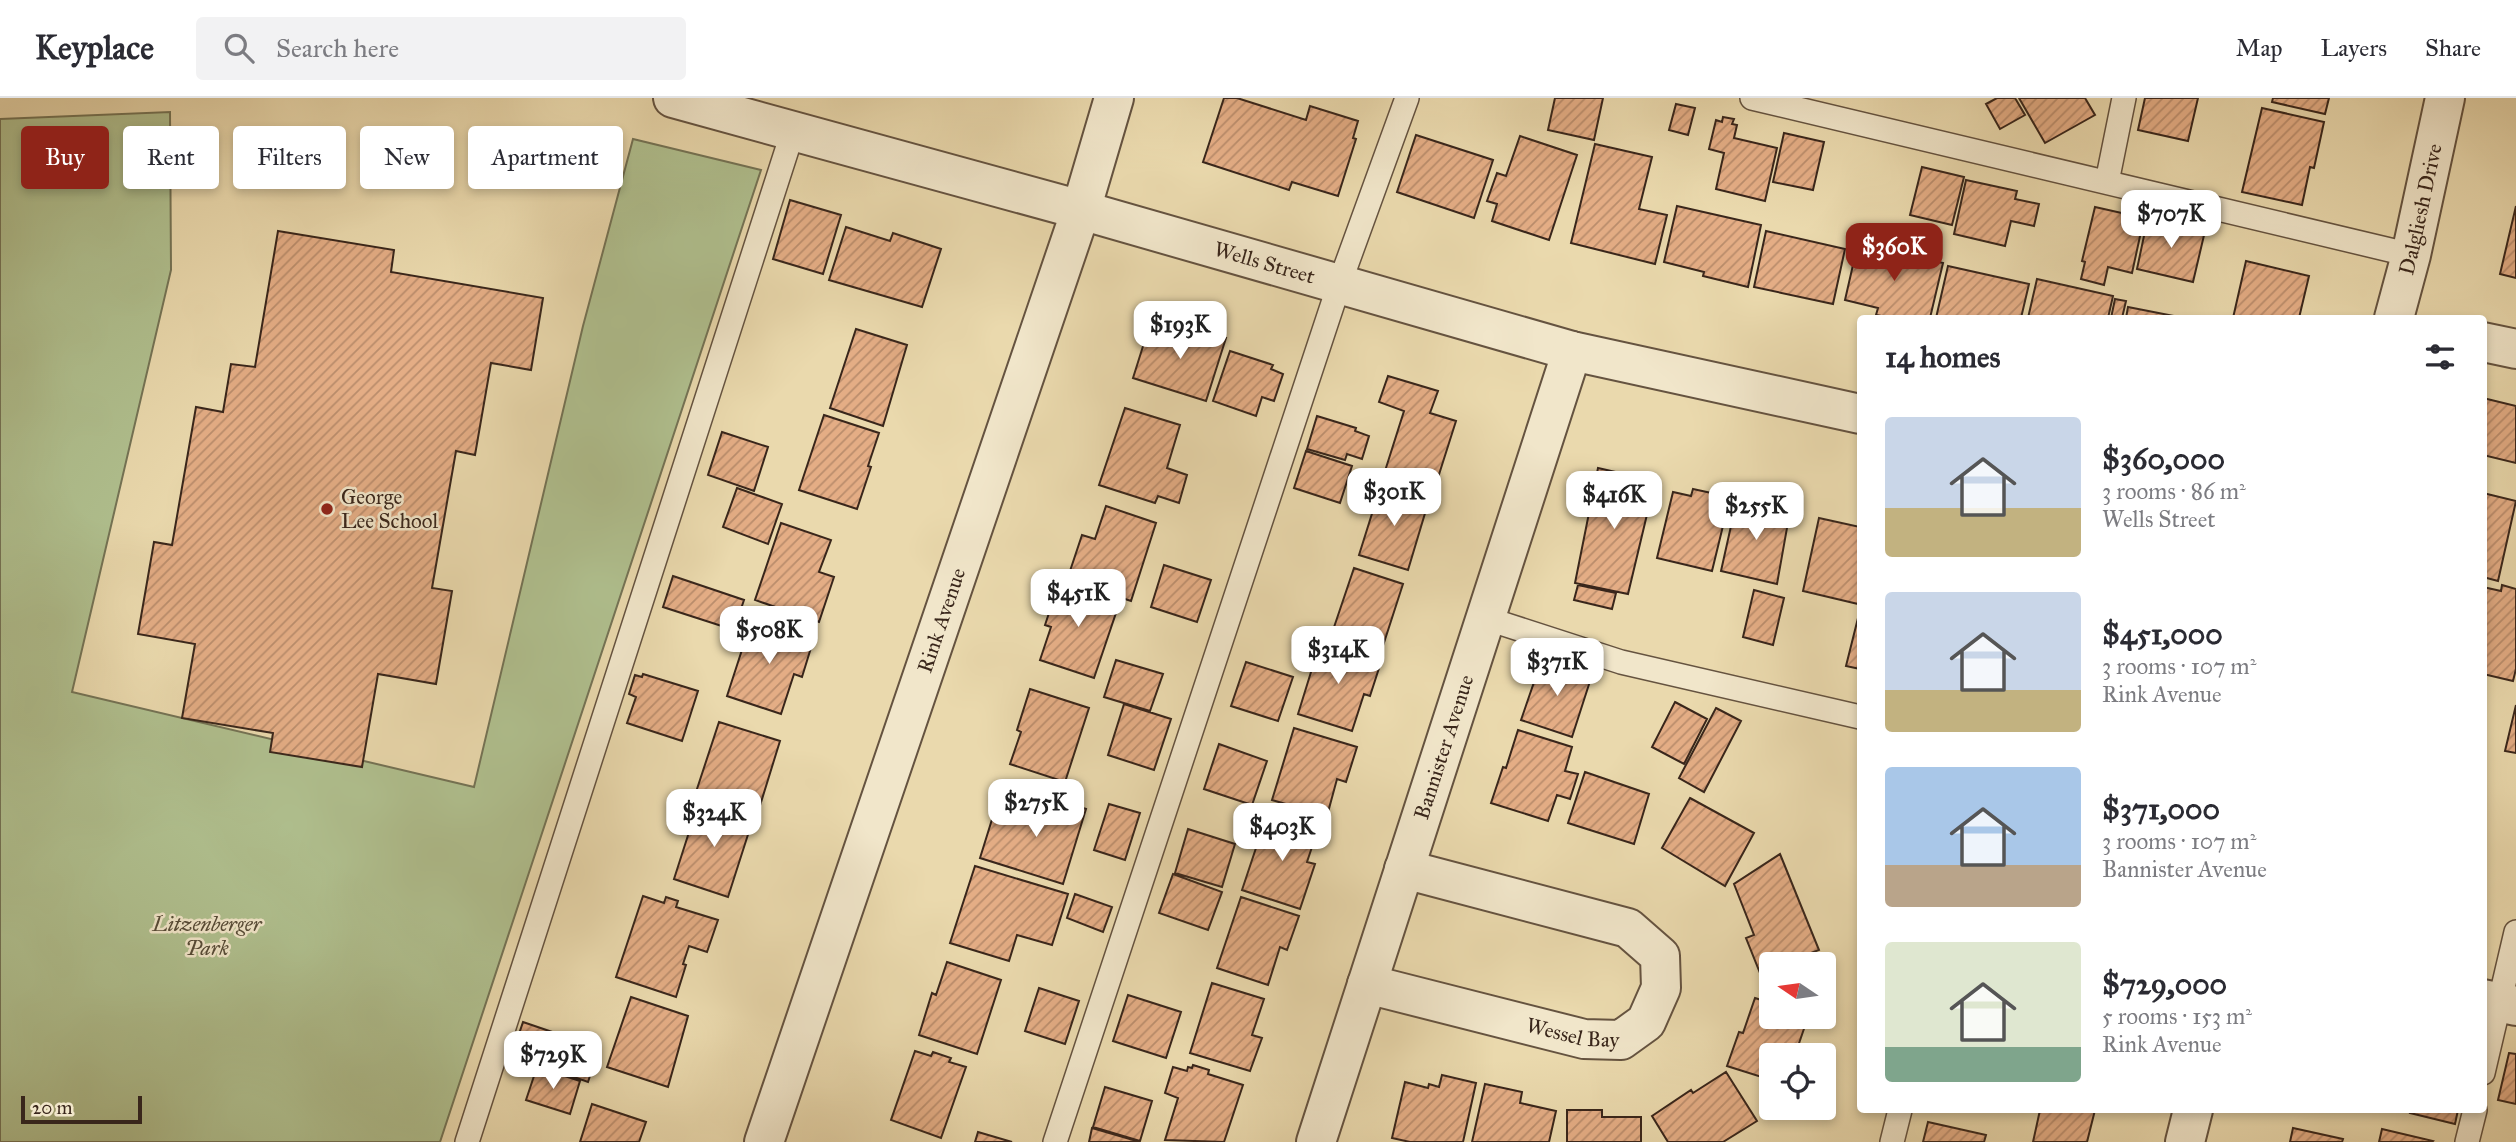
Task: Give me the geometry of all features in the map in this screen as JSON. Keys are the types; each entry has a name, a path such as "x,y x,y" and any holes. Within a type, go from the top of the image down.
{"street":[{"name":"Wells Street","path":"673,98 1082,210 1572,351 1857,413"},
{"name":"Rink Avenue","path":"764,1142 1082,210 1114,98"},
{"name":"Dalgliesh Drive","path":"2395,315 2411,255 2445,98"},
{"path":"2487,343 2516,349"},
{"name":"Bannister Avenue","path":"1316,1142 1572,351"},
{"name":"Wessel Bay","path":"1367,984 1584,1039 1621,1040 1646,1022 1661,988 1660,956 1628,928 1404,869"},
{"path":"2185,1142 2192,1113"}],"lane":[{"path":"1055,1142 1339,285 1407,98"},
{"path":"1752,98 2411,255"},
{"path":"2107,182 2124,98"},
{"path":"467,1142 793,131"},
{"path":"1486,618 1621,662 1857,716"},
{"path":"2487,1057 2516,932"},
{"path":"1892,1142 1899,1113"},
{"path":"2467,1142 2474,1113"}],"green space":[{"name":"Litzenberger Park","path":"170,112 170,126 123,126 123,189 170,189 171,270 72,692 474,787 583,326 620,189 623,189 623,176 633,139 761,170 440,1142 0,1142 0,119"}],"building":[{"path":"1224,98 1237,98 1306,120 1310,106 1358,121 1353,138 1356,139 1338,196 1292,182 1289,190 1203,162"},
{"path":"1555,98 1603,98 1594,140 1548,130"},
{"path":"1997,98 2015,98 2025,115 2000,129 1986,104"},
{"path":"2019,98 2085,98 2095,115 2045,143"},
{"path":"2145,98 2198,98 2188,141 2138,130"},
{"path":"2273,98 2329,98 2325,114 2272,102"},
{"path":"1676,104 1695,108 1688,135 1669,130"},
{"path":"2262,108 2324,122 2314,168 2310,167 2302,205 2242,192"},
{"path":"1723,117 1734,119 1732,124 1737,125 1734,138 1777,148 1765,201 1716,189 1724,153 1709,149 1716,120 1722,122"},
{"path":"1784,133 1824,142 1813,190 1773,182"},
{"path":"1416,135 1493,160 1474,218 1397,192"},
{"path":"1520,136 1577,155 1549,240 1492,221 1497,204 1487,201 1497,173 1506,176"},
{"path":"1595,144 1652,157 1639,209 1667,215 1655,264 1571,243"},
{"path":"1922,167 1964,177 1952,225 1910,215"},
{"path":"1966,180 2017,191 2015,199 2039,204 2034,226 2011,221 2005,246 1954,234"},
{"path":"790,200 841,215 823,274 773,259"},
{"path":"1677,206 1761,225 1748,287 1703,276 1704,272 1664,262"},
{"path":"2516,206 2516,278 2500,274"},
{"path":"2095,207 2144,218 2132,273 2108,267 2104,285 2081,279 2085,262 2082,261"},
{"path":"2148,217 2205,231 2193,282 2137,269"},
{"path":"846,227 890,241 893,233 941,249 922,307 829,280"},
{"name":"George Lee School","path":"278,231 394,250 391,272 543,298 531,370 491,363 475,455 456,451 432,588 452,591 436,684 378,674 362,767 270,752 273,733 182,718 195,644 138,634 154,542 172,545 196,407 223,412 231,364 255,367"},
{"path":"1766,231 1845,249 1833,304 1754,287"},
{"path":"1858,243 1943,263 1931,315 1876,315 1878,308 1845,300"},
{"path":"2246,261 2309,276 2300,315 2234,315"},
{"path":"1948,266 2029,284 2022,315 1937,315"},
{"path":"2037,279 2113,296 2109,315 2029,315"},
{"path":"2115,299 2126,301 2123,315 2112,315"},
{"path":"2128,307 2169,315 2127,315"},
{"path":"1150,324 1187,336 1190,327 1226,338 1206,401 1133,378"},
{"path":"856,329 907,345 883,426 830,408"},
{"path":"1230,351 1273,365 1271,369 1283,374 1274,401 1262,397 1256,416 1213,401"},
{"path":"1388,376 1438,391 1430,413 1456,421 1435,487 1385,471 1404,411 1379,402"},
{"path":"2487,399 2516,406 2516,463 2487,456"},
{"path":"1125,408 1180,425 1167,468 1187,475 1179,503 1158,496 1155,503 1099,485"},
{"path":"824,415 879,433 857,509 799,490"},
{"path":"1317,416 1356,428 1355,431 1369,436 1362,459 1347,454 1345,460 1307,449"},
{"path":"722,432 768,447 754,491 708,475"},
{"path":"1306,451 1352,466 1340,503 1294,488"},
{"path":"1598,468 1655,481 1628,594 1575,583"},
{"path":"1381,485 1429,500 1408,570 1359,555"},
{"path":"737,488 782,504 768,544 723,527"},
{"path":"1693,489 1730,497 1712,571 1657,558 1673,492 1691,496"},
{"path":"2487,494 2516,501 2498,581 2487,578"},
{"path":"1737,499 1790,511 1777,584 1721,571"},
{"path":"1106,506 1156,523 1131,601 1067,580 1082,535 1095,539"},
{"path":"1819,518 1857,526 1857,604 1803,591"},
{"path":"781,523 831,540 819,572 834,577 819,622 755,600"},
{"path":"1164,565 1211,580 1197,622 1151,607"},
{"path":"1354,568 1403,584 1380,655 1330,639"},
{"path":"673,576 744,600 734,630 663,607"},
{"path":"1060,580 1120,601 1094,678 1040,660 1051,627 1045,625"},
{"path":"1578,585 1616,593 1612,609 1574,600"},
{"path":"2502,585 2516,589 2516,669 2513,681 2487,675 2487,588 2501,591"},
{"path":"1754,590 1784,598 1773,645 1743,637"},
{"path":"752,619 814,638 802,677 794,674 781,714 727,696"},
{"path":"1857,622 1857,668 1846,666"},
{"path":"1320,643 1381,662 1370,696 1364,694 1352,731 1298,714"},
{"path":"1542,659 1592,675 1572,737 1521,720"},
{"path":"1116,660 1163,674 1150,711 1104,697"},
{"path":"1246,662 1293,677 1278,721 1231,706"},
{"path":"643,674 698,691 682,741 627,723 636,697 629,694 635,675 642,677"},
{"path":"1030,689 1089,708 1065,782 1010,764 1021,732 1017,730"},
{"path":"1675,702 1707,719 1684,764 1652,747"},
{"path":"1124,704 1171,719 1154,770 1108,755"},
{"path":"2516,705 2516,753 2505,751"},
{"path":"1716,708 1741,721 1704,792 1679,778"},
{"path":"719,722 780,741 758,812 696,792"},
{"path":"1294,728 1357,747 1346,782 1337,779 1327,816 1272,800"},
{"path":"1518,730 1572,747 1565,771 1578,774 1570,799 1557,795 1548,821 1491,803"},
{"path":"1219,744 1267,761 1252,805 1204,789"},
{"path":"1585,772 1649,794 1634,844 1568,823"},
{"path":"1033,792 1086,809 1063,884 980,858 994,813 1024,822"},
{"path":"1690,798 1754,833 1725,886 1662,848"},
{"path":"699,801 753,819 728,897 674,879"},
{"path":"1109,804 1140,813 1125,860 1094,850"},
{"path":"1267,815 1317,832 1307,862 1315,864 1300,909 1242,890"},
{"path":"1188,829 1235,844 1222,887 1175,873"},
{"path":"1780,854 1819,950 1759,952 1759,970 1746,938 1754,935 1734,884"},
{"path":"975,866 1068,894 1052,945 1017,935 1009,961 950,943"},
{"path":"1173,874 1222,892 1208,930 1159,913"},
{"path":"1075,894 1112,907 1103,932 1067,918"},
{"path":"643,896 664,903 666,897 678,901 676,907 718,920 707,952 689,946 676,997 616,977"},
{"path":"1241,897 1299,916 1287,950 1280,947 1268,985 1217,968"},
{"path":"947,962 1001,980 977,1054 919,1035 932,993 936,995"},
{"path":"1212,983 1264,999 1252,1035 1262,1038 1250,1071 1190,1053"},
{"path":"1039,988 1079,1001 1065,1044 1025,1031"},
{"path":"1128,995 1181,1012 1166,1058 1113,1041"},
{"path":"631,997 688,1016 668,1087 607,1067"},
{"path":"1755,998 1759,999 1759,1029 1804,1029 1799,1043 1759,1043 1759,1076 1727,1066 1739,1032 1743,1033"},
{"path":"523,1022 599,1048 588,1082 512,1055"},
{"path":"915,1051 931,1056 933,1052 951,1058 949,1062 966,1067 941,1138 891,1120"},
{"path":"2509,1053 2516,1054 2516,1104 2498,1100"},
{"path":"1193,1065 1209,1070 1208,1074 1243,1085 1224,1142 1165,1140 1178,1098 1165,1093 1173,1067 1187,1071 1188,1067 1192,1068"},
{"path":"537,1067 580,1081 570,1114 526,1100"},
{"path":"1726,1072 1757,1121 1723,1142 1668,1142 1652,1116 1691,1090 1693,1093"},
{"path":"1442,1075 1476,1083 1463,1142 1410,1142 1392,1138 1405,1082 1428,1088 1429,1084 1439,1087"},
{"path":"1485,1084 1522,1092 1520,1103 1556,1111 1549,1142 1472,1142"},
{"path":"1105,1087 1152,1101 1140,1141 1093,1127"},
{"path":"592,1104 646,1122 639,1142 580,1142"},
{"path":"1567,1110 1602,1110 1602,1117 1641,1117 1641,1142 1567,1142"},
{"path":"2039,1113 2094,1113 2087,1142 2033,1142"},
{"path":"2410,1113 2457,1113 2455,1124"},
{"path":"1928,1122 1986,1135 1984,1142 1923,1142"},
{"path":"1092,1128 1140,1142 1089,1142"},
{"path":"2293,1128 2343,1139 2342,1142 2290,1142"},
{"path":"2382,1129 2433,1141 2379,1142"},
{"path":"978,1132 1012,1142 975,1142"}],"place":[{"name":"George Lee School","path":"327,509"}]}
